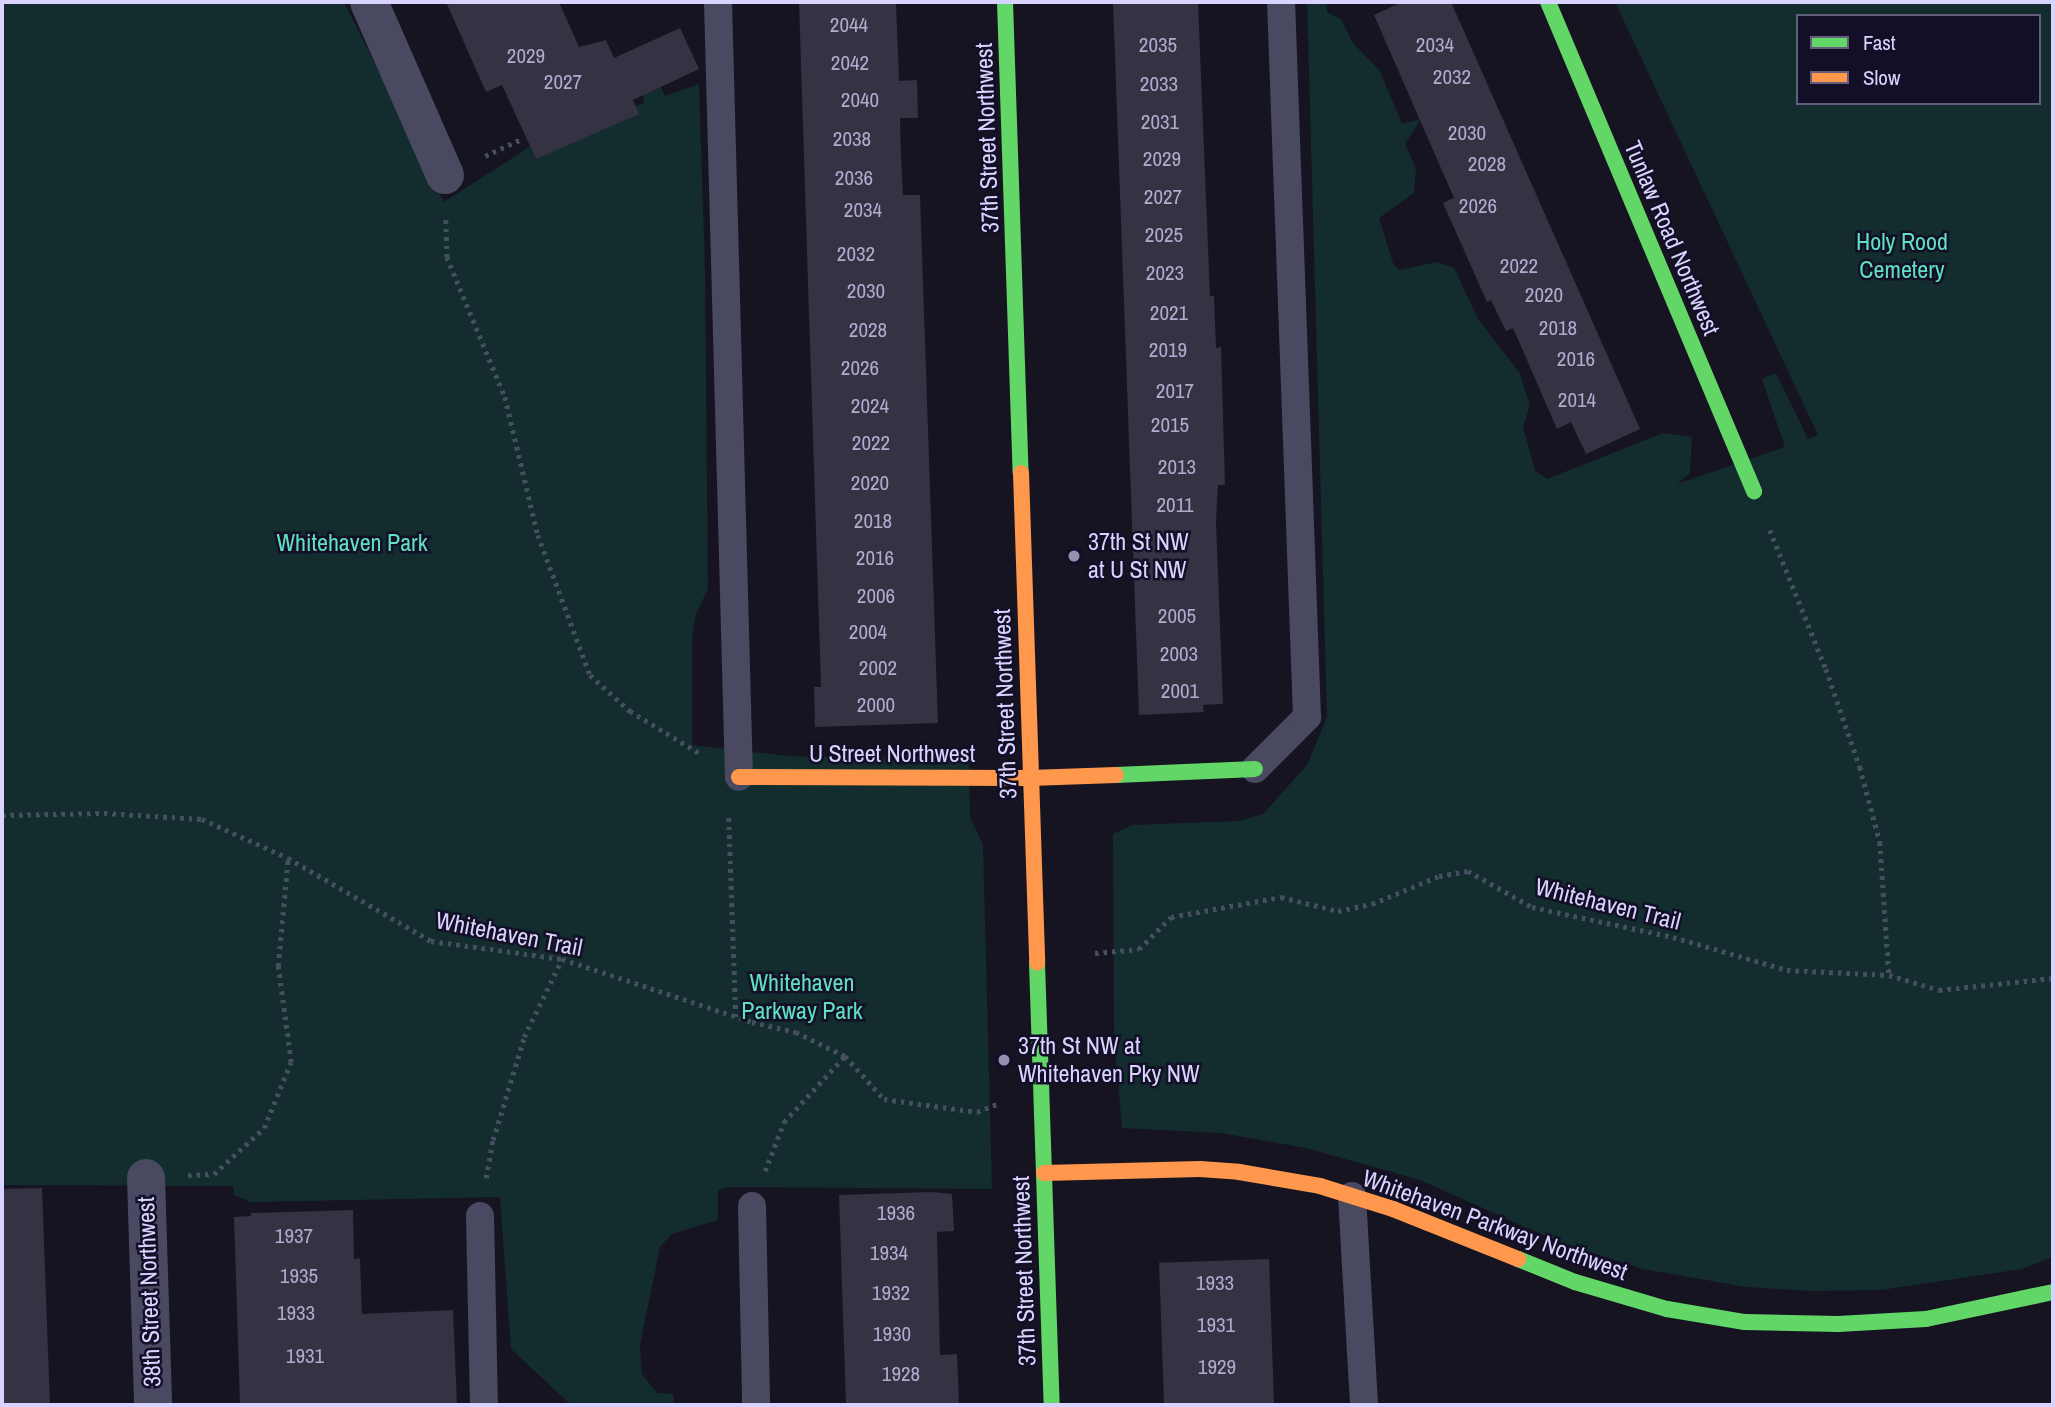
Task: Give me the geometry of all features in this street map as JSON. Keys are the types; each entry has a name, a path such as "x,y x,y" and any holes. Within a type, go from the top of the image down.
{"street":[{"path":"369,2 445,175"},
{"name":"37th Street Northwest","path":"1005,2 1052,1405"},
{"name":"Tunlaw Road Northwest","path":"1548,2 1754,491"},
{"name":"U Street Northwest","path":"739,777 1030,778 1255,769"},
{"name":"Whitehaven Parkway Northwest","path":"1044,1173 1200,1169 1239,1171 1320,1186 1394,1209 1575,1282 1667,1308 1745,1322 1838,1324 1926,1319 2053,1292"},
{"name":"38th Street Northwest","path":"146,1178 153,1405"}],"lane":[{"path":"718,2 739,777"},
{"path":"1255,769 1307,717 1282,2"},
{"path":"1352,1196 1364,1405"},
{"path":"752,1206 757,1405"},
{"path":"480,1216 484,1405"}],"path":[{"path":"445,175 447,257 505,397 538,535 590,675 630,711 739,777 728,821 736,1017"},
{"path":"1754,491 1826,669 1860,767 1880,842 1889,975"},
{"name":"Whitehaven Trail","path":"2,815 104,813 202,819 288,858 430,941 562,959 736,1017 796,1032 845,1056 884,1099 977,1112 1002,1102"},
{"path":"215,1174 264,1128 291,1062 278,966 288,858"},
{"name":"Whitehaven Trail","path":"1095,953 1139,949 1171,917 1281,897 1338,911 1372,904 1439,876 1468,870 1532,907 1673,937 1787,970 1889,975 1939,990 2053,978"},
{"path":"480,1216 493,1140 524,1037 562,959"},
{"path":"752,1206 784,1122 845,1056"}],"green space":[{"name":"Whitehaven Park","path":"2,2 344,2 444,202 540,140 644,103 643,95 661,87 665,96 699,84 705,269 708,589 696,614 692,638 692,745 788,756 969,760 970,817 983,845 992,1189 729,1187 718,1190 718,1220 672,1234 660,1247 640,1345 642,1374 657,1393 673,1394 674,1405 571,1405 511,1349 500,1197 251,1202 234,1195 233,1186 2,1185"},
{"name":"Holy Rood Cemetery","path":"1307,2 1326,2 1327,12 1341,19 1353,43 1380,71 1402,124 1421,119 1405,144 1416,168 1414,193 1379,218 1393,263 1399,270 1437,262 1454,268 1478,319 1519,372 1530,405 1523,427 1535,470 1547,479 1663,433 1692,437 1690,473 1677,484 1785,447 1762,379 1776,373 1808,439 1818,435 1615,2 2053,2 2053,1257 2022,1269 1881,1290 1813,1291 1746,1287 1643,1269 1561,1243 1420,1180 1306,1148 1221,1133 1122,1128 1114,1037 1113,834 1132,825 1239,821 1263,814 1307,765 1327,717"}],"building":[{"path":"446,2 559,2 579,47 606,40 614,58 680,28 699,69 633,100 639,114 536,159 502,85 486,92"},
{"path":"799,2 896,2 899,81 917,80 918,118 900,118 901,156 903,195 920,195 938,723 815,727 814,687 821,687"},
{"path":"1113,2 1198,2 1210,296 1214,296 1216,348 1221,347 1225,485 1218,485 1216,521 1223,704 1203,705 1204,712 1139,715"},
{"path":"1402,2 1451,2 1640,429 1586,454 1571,422 1557,429 1513,328 1506,331 1491,300 1487,302 1443,203 1454,198 1374,15"},
{"path":"42,1188 50,1405 2,1405 2,1189"},
{"path":"931,1192 952,1194 954,1231 937,1232 940,1355 957,1354 959,1405 846,1405 839,1195"},
{"path":"353,1210 354,1259 360,1258 362,1314 453,1310 457,1405 240,1405 234,1217 251,1216 251,1213"},
{"path":"1269,1259 1274,1405 1164,1405 1159,1263"}],"traffic: fast":[{"path":"1005,2 1021,473"},
{"path":"1548,2 1754,491"},
{"path":"1116,775 1255,769"},
{"path":"1037,963 1052,1405"},
{"path":"1518,1259 1575,1282 1667,1309 1745,1322 1838,1324 1926,1319 2053,1292"}],"traffic: slow":[{"path":"1021,473 1037,963"},
{"path":"739,777 1030,778 1116,775"},
{"path":"1044,1173 1200,1169 1239,1172 1320,1186 1393,1209 1518,1259"}],"place":[{"name":"37th St NW at U St NW","path":"1074,556"},
{"name":"37th St NW at Whitehaven Pky NW","path":"1004,1060"}],"park label":[{"name":"Whitehaven Parkway Park","path":"802,997"}]}
